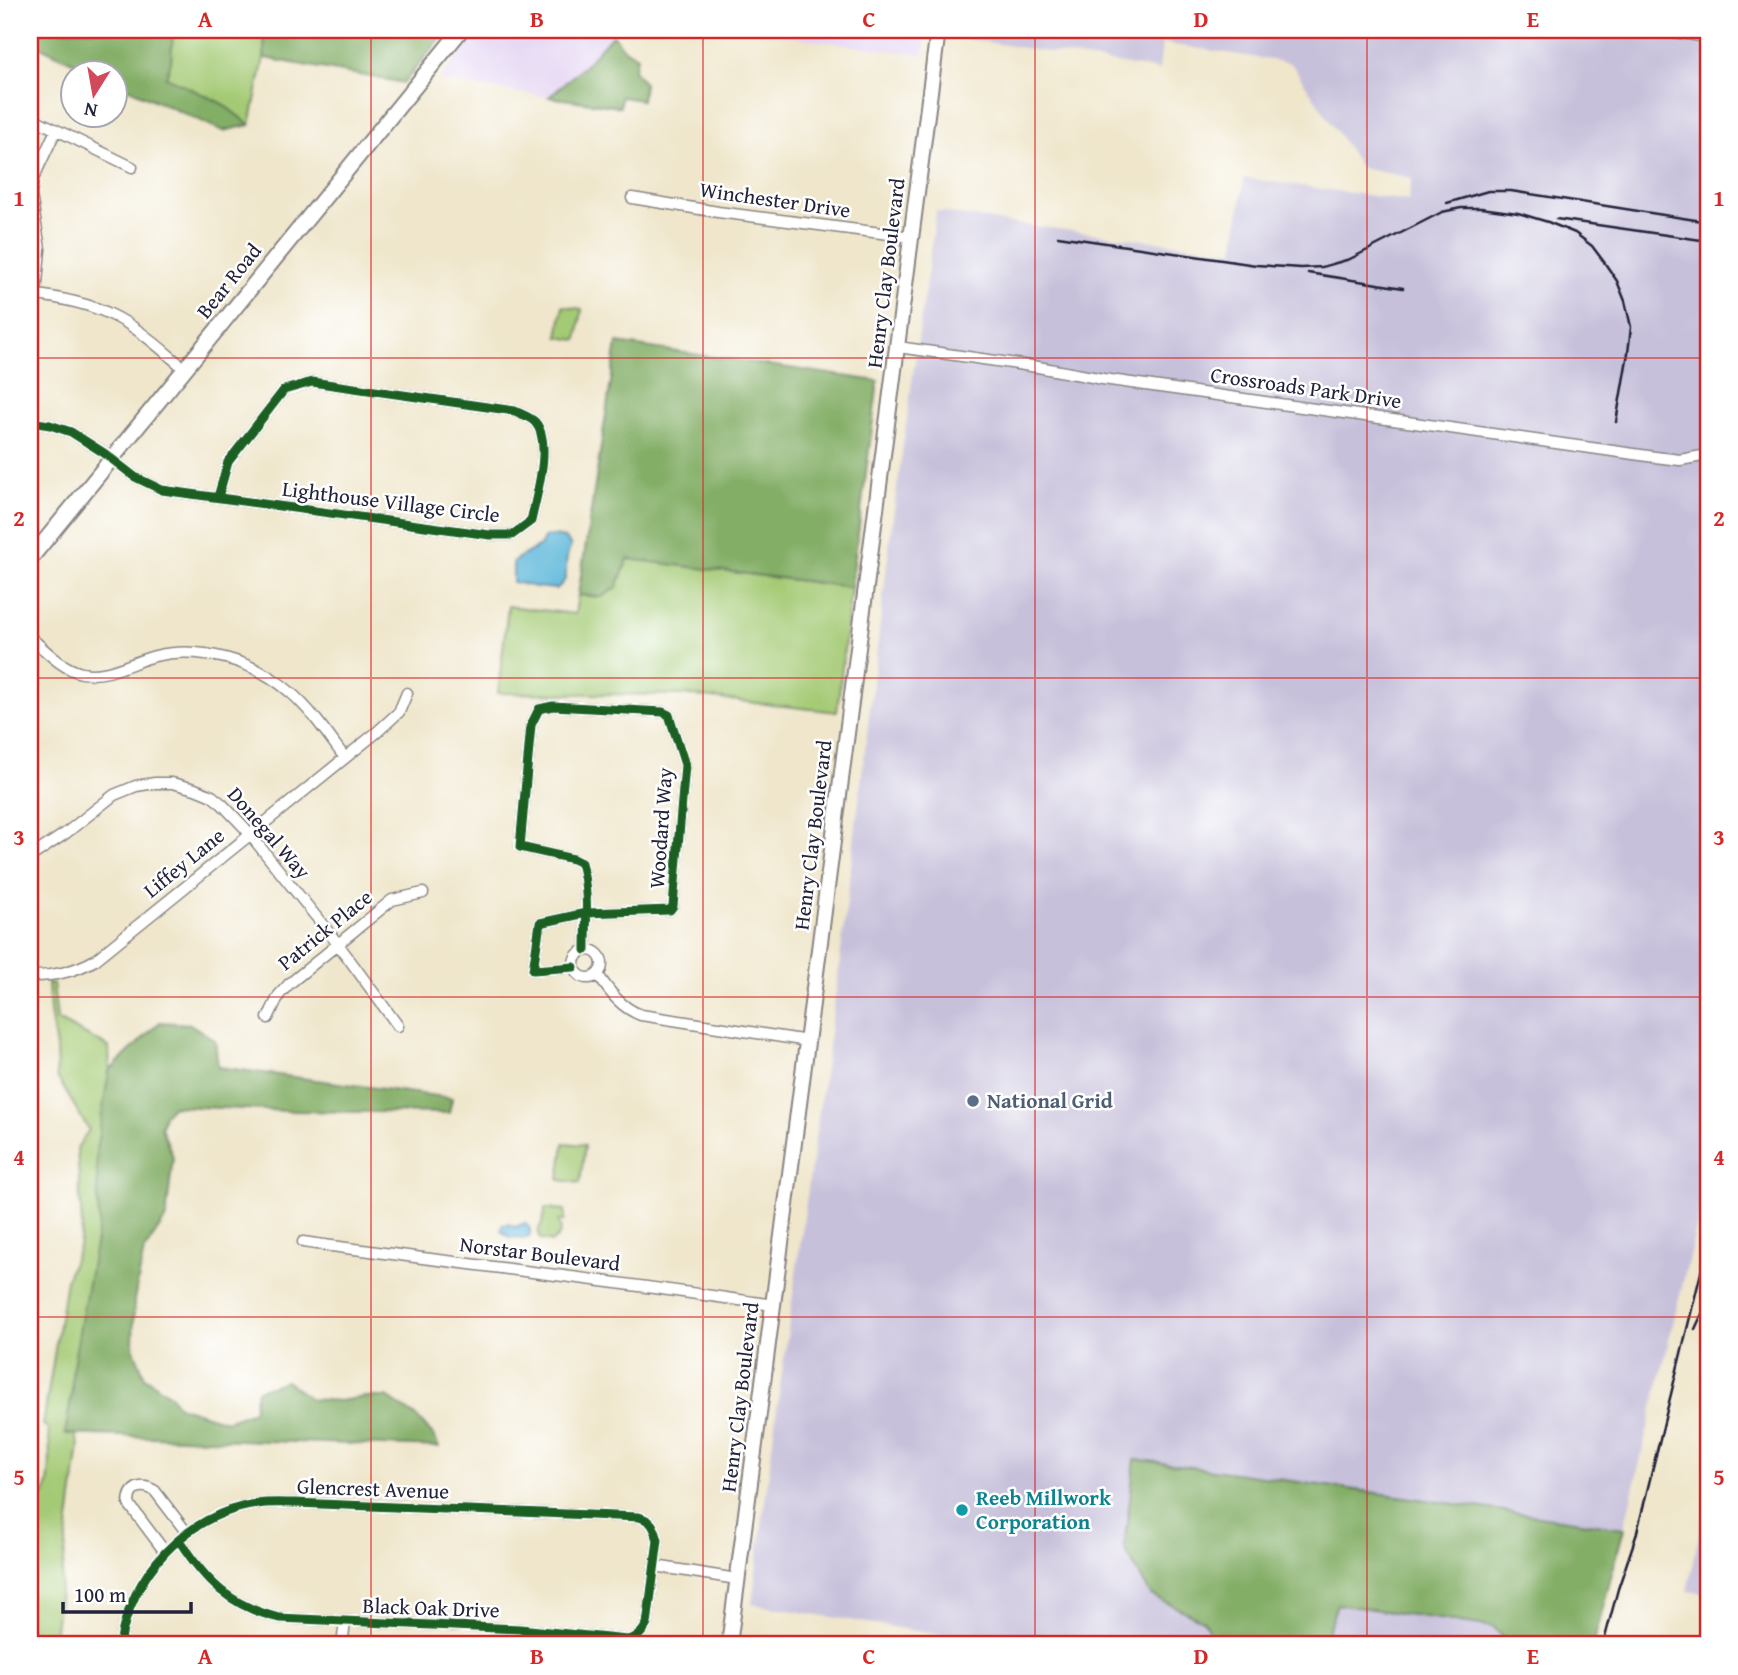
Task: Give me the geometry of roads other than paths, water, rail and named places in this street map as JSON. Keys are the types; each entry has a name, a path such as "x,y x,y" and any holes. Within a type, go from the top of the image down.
{"main road":[{"name":"Bear Road","path":"30,559 461,30"},
{"name":"Henry Clay Boulevard","path":"729,1645 938,30"}],"street":[{"path":"1660,30 1708,37"},
{"path":"30,117 132,167"},
{"path":"56,130 33,179 31,195 40,249 33,294 110,314 139,331 185,369"},
{"name":"Winchester Drive","path":"632,198 912,237"},
{"name":"Crossroads Park Drive","path":"898,347 1103,379 1655,457 1680,460 1708,455"},
{"name":"Lighthouse Village Circle","path":"30,422 71,432 135,477 162,489 490,536 512,535 531,521 543,458 541,433 534,421 515,411 312,382 284,390 228,461 218,497"},
{"path":"30,637 66,667 80,673 109,672 158,655 181,653 222,657 254,668 291,693 316,719 345,758"},
{"name":"Liffey Lane","path":"30,976 66,972 95,960 399,712 407,693"},
{"name":"Woodard Way","path":"586,913 585,876 581,863 520,847 531,724 539,709 553,706 663,712 669,715 685,765 673,905 670,910 586,913 540,923 533,970 574,967 584,978 598,975 602,960 597,953 586,950 586,913"},
{"name":"Donegal Way","path":"30,857 114,795 136,786 172,783 212,796 250,835 338,944 398,1026"},
{"name":"Patrick Place","path":"268,1018 278,995 338,944 392,901 424,893"},
{"path":"574,967 578,954 586,950"},
{"name":"Woodard Way","path":"598,975 611,993 636,1014 808,1041"},
{"name":"Norstar Boulevard","path":"303,1242 773,1305"},
{"name":"Black Oak Drive","path":"165,1552 129,1504 130,1494 141,1486 155,1490 175,1517 189,1556 218,1588 233,1600 256,1612 279,1618 520,1629 627,1640 642,1633 647,1624 655,1566"},
{"name":"Glencrest Avenue","path":"120,1645 139,1587 165,1552 205,1522 229,1511 257,1504 295,1503 639,1517 648,1520 655,1528 655,1566"},
{"path":"655,1566 737,1579"},
{"path":"342,1645 345,1622"}],"water":[{"path":"545,537 564,538 571,546 565,578 561,585 556,589 513,582 513,563 540,546"},
{"path":"525,1223 530,1229 530,1235 526,1238 509,1237 501,1230 503,1225 516,1227"}],"railway":[{"path":"1447,203 1488,191 1511,191 1708,222"},
{"path":"1058,236 1256,265 1301,268 1322,267 1350,259 1442,212 1461,208 1518,213 1548,222 1575,233 1592,246 1617,281 1625,301 1631,327 1616,422"},
{"path":"1556,219 1708,241"},
{"path":"1308,273 1403,288"},
{"path":"1603,1645 1636,1536 1708,1244"},
{"path":"1695,1329 1708,1301"}],"place":[{"name":"National Grid","path":"973,1101"},
{"name":"Reeb Millwork Corporation","path":"962,1510"}]}
